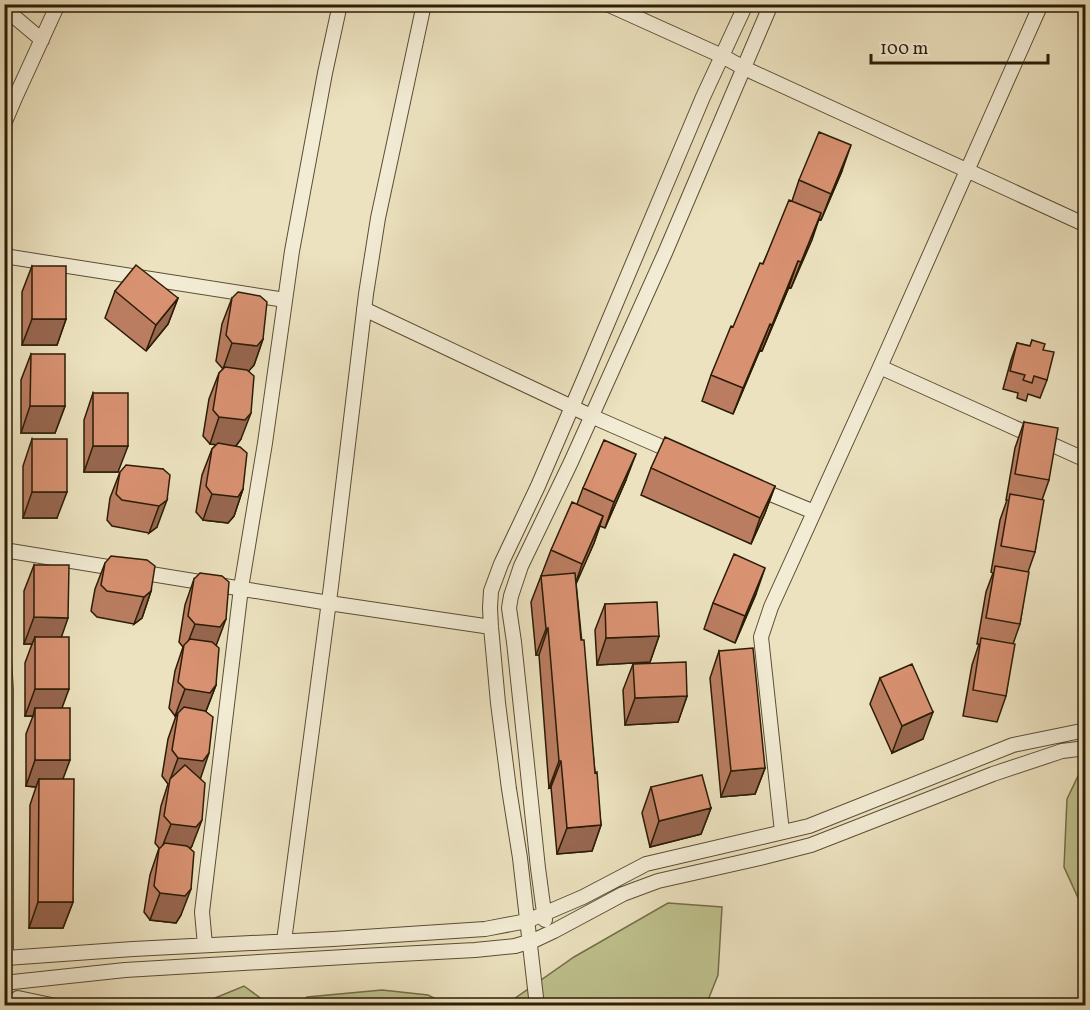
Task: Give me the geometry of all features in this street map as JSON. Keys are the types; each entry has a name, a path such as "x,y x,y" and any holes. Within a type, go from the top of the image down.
{"street":[{"path":"5,120 58,4"},
{"path":"205,945 202,912 241,588 265,443 292,251 340,4"},
{"path":"284,941 329,603 364,309 378,218 424,4"},
{"path":"607,4 1086,225"},
{"path":"537,1005 520,858 498,703 489,608 490,591 538,486 703,96 746,4"},
{"path":"547,934 509,608 511,596 521,566 665,253 771,4"},
{"path":"782,832 761,637 771,607 1041,4"},
{"path":"4,8 42,40"},
{"path":"4,256 285,300"},
{"path":"364,309 591,416 696,462"},
{"path":"880,367 1086,460"},
{"path":"739,480 814,512"},
{"path":"4,550 491,627"},
{"path":"4,661 6,689 5,958 13,982 15,1002 56,1005"},
{"path":"5,958 485,929 527,921 582,897 646,864 808,826 1013,745 1086,730"},
{"path":"13,982 125,970 514,946 547,934 623,894 658,880 811,845 993,774 1062,751 1086,748"}],"green space":[{"path":"1086,771 1085,913 1064,867 1067,799 1080,772"},
{"path":"668,903 722,907 718,975 706,1005 504,1006 574,957"},
{"path":"244,986 270,1005 198,1005"},
{"path":"382,990 428,995 448,1005 299,1005 307,997"}],"building":[{"path":"819,132 851,145 831,194 799,180"},
{"path":"789,200 821,213 743,388 711,375 760,263 763,264"},
{"path":"136,265 178,298 156,325 115,291"},
{"path":"32,266 66,266 66,319 32,319"},
{"path":"238,292 260,296 267,302 263,339 257,346 232,343 226,335 232,298"},
{"path":"1032,340 1045,344 1043,350 1054,352 1047,380 1034,376 1032,383 1023,380 1025,375 1010,371 1017,343 1030,346"},
{"path":"31,354 65,354 65,406 30,406"},
{"path":"225,367 247,370 254,376 251,413 245,420 219,417 213,410 219,373"},
{"path":"93,393 128,393 128,446 93,446"},
{"path":"1024,422 1058,428 1049,480 1015,474"},
{"path":"665,437 775,486 760,518 651,468"},
{"path":"32,439 67,439 67,492 32,492"},
{"path":"604,440 636,454 614,502 583,488"},
{"path":"218,443 240,447 247,453 243,489 238,497 212,494 206,486 212,449"},
{"path":"126,465 163,469 170,475 167,500 159,506 122,500 116,494 120,472"},
{"path":"1010,494 1044,500 1035,552 1001,546"},
{"path":"572,502 603,516 582,564 551,550"},
{"path":"734,554 765,568 745,616 713,603"},
{"path":"111,556 147,560 155,566 151,591 144,597 107,591 101,585 105,563"},
{"path":"34,565 69,565 68,618 34,617"},
{"path":"995,566 1029,572 1020,624 986,618"},
{"path":"200,573 222,576 229,582 226,619 220,627 195,624 188,616 194,579"},
{"path":"575,573 581,640 584,640 601,825 567,828 541,576"},
{"path":"657,602 659,636 606,638 605,604"},
{"path":"35,637 69,637 69,689 35,689"},
{"path":"981,638 1015,644 1006,696 973,690"},
{"path":"190,639 212,642 219,648 216,685 210,693 185,689 178,682 184,645"},
{"path":"753,648 765,768 731,771 719,651"},
{"path":"686,662 687,696 635,698 633,664"},
{"path":"912,664 933,712 902,726 880,678"},
{"path":"184,707 205,711 213,717 209,753 203,761 178,758 172,750 178,713"},
{"path":"35,708 70,708 70,760 35,760"},
{"path":"185,765 205,783 202,820 196,827 171,824 164,816 170,779"},
{"path":"702,775 711,808 659,821 651,787"},
{"path":"39,779 74,779 73,902 38,902"},
{"path":"165,843 187,846 194,852 191,889 185,896 160,893 154,886 159,849"}]}
